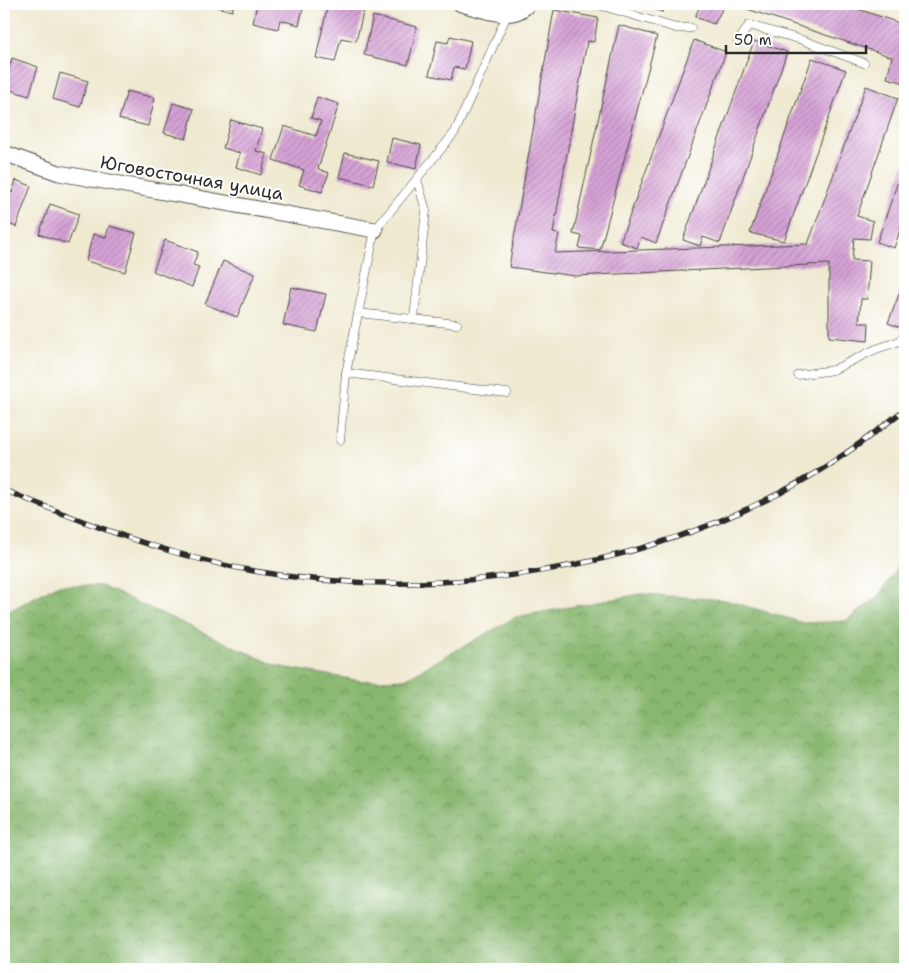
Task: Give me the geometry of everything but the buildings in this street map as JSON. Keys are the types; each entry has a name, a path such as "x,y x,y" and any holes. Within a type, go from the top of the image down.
{"street":[{"path":"460,4 519,10"},
{"name":"Юговосточная улица","path":"4,153 59,173 376,230"}],"lane":[{"path":"596,4 676,28 691,28"},
{"path":"340,440 346,373 376,230 456,132 519,10"},
{"path":"738,42 749,25 802,40 864,63"},
{"path":"414,318 426,211 417,179"},
{"path":"358,313 457,324"},
{"path":"798,375 833,370 876,349 897,342 905,336"},
{"path":"346,373 507,392"}],"green space":[{"path":"905,555 905,969 4,969 4,614 57,585 101,586 277,666 361,681 405,679 516,617 641,594 725,600 804,623 846,621 879,596"}],"railway":[{"path":"4,490 127,537 222,565 323,580 394,583 466,580 538,571 609,557 679,536 745,510 807,478 857,445 905,409"}]}
